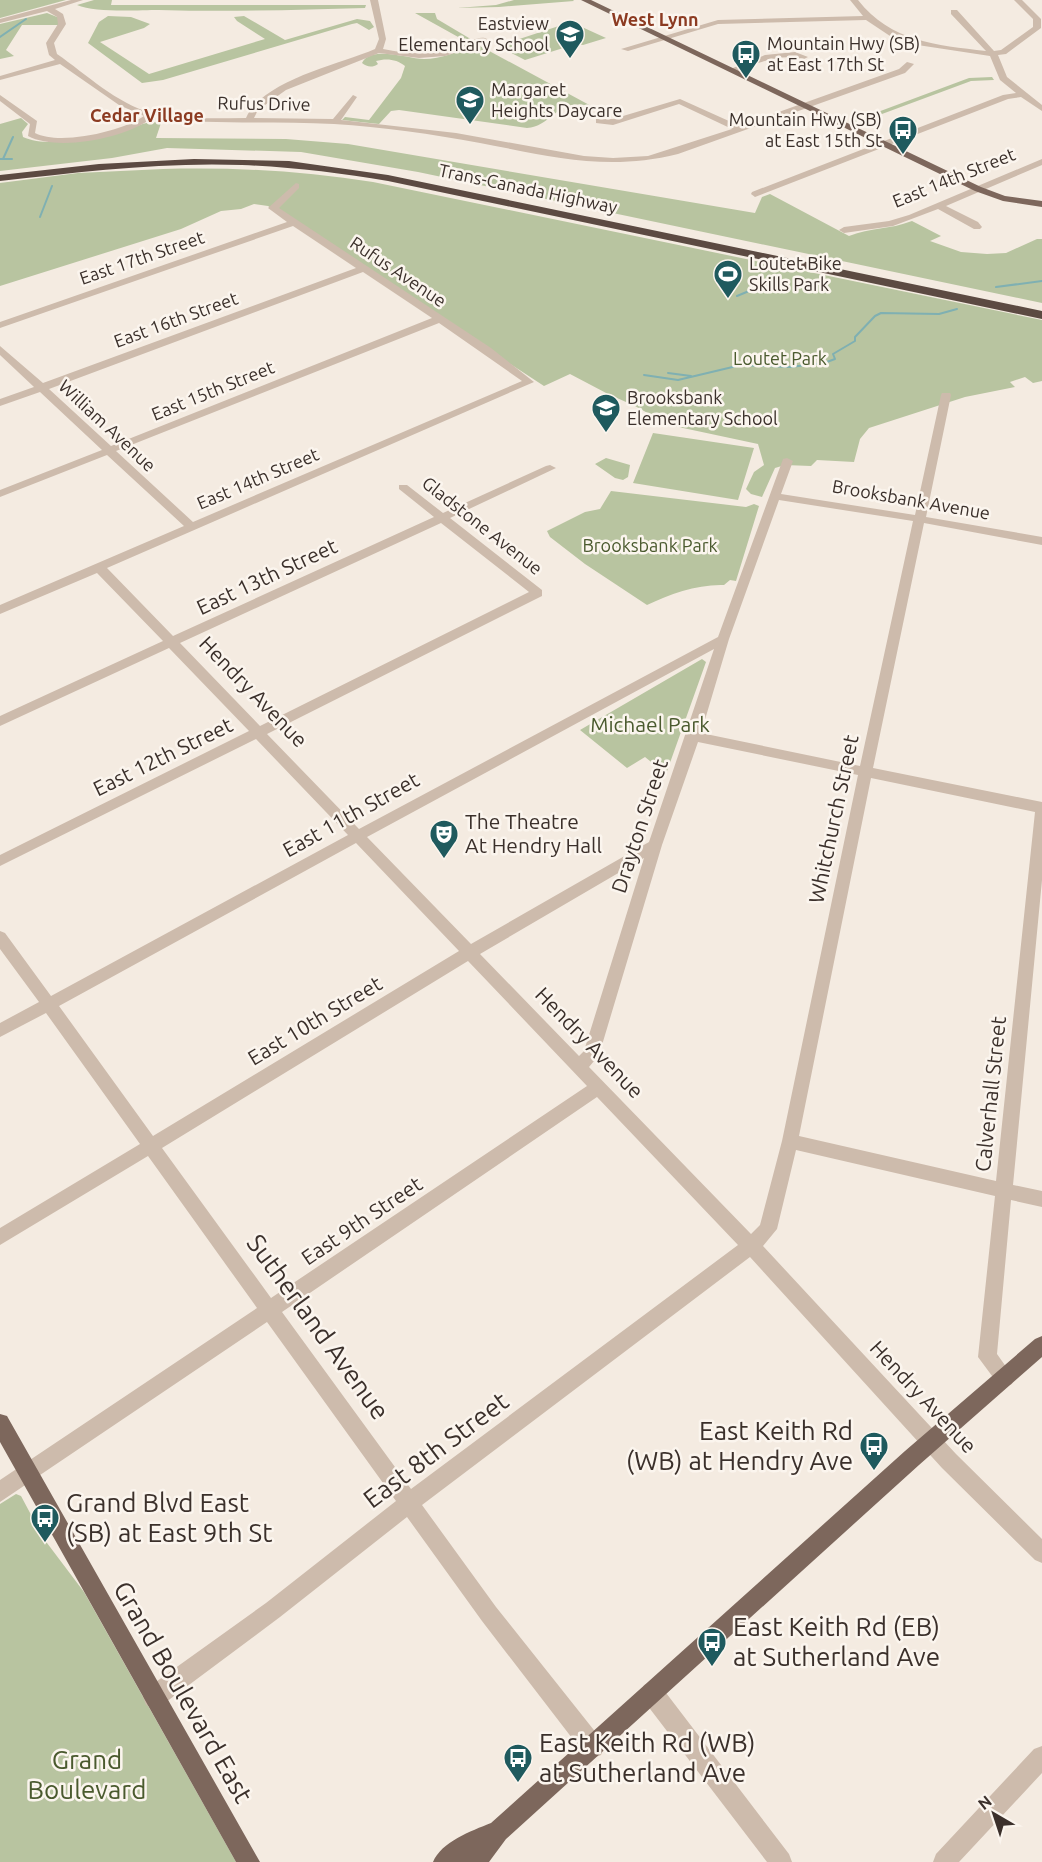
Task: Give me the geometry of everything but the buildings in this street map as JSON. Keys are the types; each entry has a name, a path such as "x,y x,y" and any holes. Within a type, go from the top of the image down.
{"highway":[{"name":"Trans-Canada Highway","path":"0,176 117,161 188,156 253,156 335,164 1042,309"},
{"name":"Trans-Canada Highway","path":"0,176 187,160 251,161 320,167 388,178 1042,315"},
{"path":"921,290 1042,321"}],"main road":[{"path":"585,0 978,189 1010,200 1042,204"},
{"path":"475,1862 498,1831 931,1441 1042,1345"},
{"name":"Grand Boulevard East","path":"0,1423 249,1862"},
{"path":"444,1862 466,1846 498,1831"}],"street":[{"path":"0,21 79,0"},
{"path":"374,0 374,12 383,35 383,42 378,51"},
{"path":"854,0 868,18 902,38 958,50 993,53 1003,52 1037,28 1037,19 1018,0"},
{"path":"50,9 60,16 62,24 50,43 52,55 61,61"},
{"path":"954,12 993,53 1003,78 1042,108"},
{"path":"625,49 704,25 729,21 868,18"},
{"path":"249,120 251,111 258,103 276,91 378,51 414,57 434,57 456,51 483,39"},
{"path":"732,70 785,53 795,53 804,57"},
{"path":"0,78 61,61"},
{"name":"Rufus Drive","path":"61,61 122,103 150,116 193,120 335,122 476,139 597,160 635,160 664,155 739,129"},
{"path":"599,121 618,121 680,101 739,129 903,71 910,64"},
{"path":"755,194 1006,97 1022,94"},
{"path":"0,97 34,123 31,134 41,140 82,137 116,131 135,125 150,116"},
{"name":"Rufus Drive","path":"335,122 353,98"},
{"name":"East 14th Street","path":"844,230 890,224 939,206 1042,162"},
{"name":"Rufus Avenue","path":"296,186 273,208 530,382"},
{"path":"939,206 977,227"},
{"name":"East 17th Street","path":"0,325 295,222"},
{"name":"East 16th Street","path":"0,403 364,268"},
{"name":"East 15th Street","path":"0,494 439,319"},
{"name":"William Avenue","path":"0,349 191,527"},
{"name":"East 14th Street","path":"0,610 530,382"},
{"name":"Whitchurch Street","path":"752,1246 768,1229 790,1141 865,772 946,395"},
{"name":"Drayton Street","path":"579,1066 591,1055 655,845 693,736 723,639 787,461"},
{"name":"East 13th Street","path":"0,721 550,468"},
{"name":"Gladstone Avenue","path":"403,487 538,593"},
{"name":"Brooksbank Avenue","path":"774,496 1042,541"},
{"name":"Hendry Avenue","path":"99,567 470,952 673,1167 752,1246 931,1441 1042,1553"},
{"name":"East 12th Street","path":"0,861 538,593"},
{"name":"East 11th Street","path":"0,1031 723,639"},
{"path":"693,736 1042,807"},
{"name":"Calverhall Street","path":"1005,1378 987,1357 1042,807"},
{"name":"East 10th Street","path":"0,1237 470,952 655,845"},
{"name":"Sutherland Avenue","path":"0,937 489,1614 593,1747"},
{"name":"East 9th Street","path":"0,1492 599,1087"},
{"path":"790,1141 1042,1199"},
{"name":"East 8th Street","path":"154,1697 273,1610 410,1502 752,1246"},
{"path":"652,1693 781,1862"},
{"path":"944,1862 1042,1757"}],"green space":[{"path":"0,0 66,0 0,18"},
{"path":"94,0 112,0 111,5 366,5 365,8 288,10 128,11 85,8 77,5"},
{"path":"514,0 574,1 457,8 496,5"},
{"path":"47,13 62,19 58,25 22,25 6,50 14,56 0,59 0,24"},
{"path":"415,13 435,13 437,19 474,41 469,43"},
{"path":"108,16 131,17 150,24 100,42 149,74 265,39 234,17 244,16 285,40 357,19 370,21 374,27 369,30 357,23 352,24 163,80 142,83 88,43 99,22"},
{"path":"571,22 606,38 583,45 576,44 525,60 498,46"},
{"path":"480,46 593,107 571,105 544,122 527,128 399,110 391,111 379,124 342,120 345,117 369,120 401,78 405,66 402,64 384,60 376,61 378,64 370,66 362,63 367,58 373,55 390,54 430,59"},
{"path":"992,77 994,80 971,81 855,124 851,122 969,78"},
{"path":"21,118 28,124 22,132 23,137 46,142 88,138 156,122 161,123 156,138 286,139 348,144 755,213 762,197 770,194 849,236 912,221 941,236 930,241 961,252 1006,253 1037,239 1042,239 1042,303 418,172 301,152 167,148 112,158 0,171 0,124"},
{"name":"Loutet Park","path":"163,169 268,171 373,182 1042,320 1042,381 1033,383 1025,377 1010,382 1015,387 965,397 869,428 860,439 854,462 817,460 811,466 785,465 775,468 762,497 751,494 746,489 754,472 764,465 758,444 669,425 570,374 544,386 268,206 254,204 241,209 221,211 181,229 0,286 0,183 78,173"},
{"path":"653,433 754,448 738,500 633,483"},
{"path":"606,458 630,465 628,477 623,480 615,478 595,464"},
{"name":"Brooksbank Park","path":"611,491 746,507 754,504 759,506 736,581 730,580 724,585 684,590 647,605 585,564 550,537 547,531 585,512 600,509"},
{"name":"Michael Park","path":"702,659 706,662 666,774 645,757 627,768 580,730"},
{"name":"Grand Boulevard","path":"16,1494 21,1496 44,1539 84,1592 236,1862 0,1862 0,1504"}],"waterway":[{"path":"0,37 26,19"},
{"path":"3,159 13,137"},
{"path":"3,159 12,159"},
{"path":"40,217 52,186"},
{"path":"996,287 1042,281"},
{"path":"760,290 769,286"},
{"path":"737,296 749,291 757,291"},
{"path":"644,375 678,380 741,365 790,367 824,363 835,359 833,354 855,341 855,337 875,316 881,313 939,314 957,309"},
{"path":"668,373 691,376"}],"place":[{"name":"Eastview Elementary School","path":"570,60"},
{"name":"Mountain Hwy (SB) at East 17th St","path":"746,80"},
{"name":"Margaret Heights Daycare","path":"470,126"},
{"name":"Mountain Hwy (SB) at East 15th St","path":"903,156"},
{"name":"Loutet Bike Skills Park","path":"728,300"},
{"name":"Brooksbank Elementary School","path":"606,434"},
{"name":"The Theatre At Hendry Hall","path":"444,860"},
{"name":"East Keith Rd (WB) at Hendry Ave","path":"874,1472"},
{"name":"Grand Blvd East (SB) at East 9th St","path":"45,1544"},
{"name":"East Keith Rd (EB) at Sutherland Ave","path":"712,1668"},
{"name":"East Keith Rd (WB) at Sutherland Ave","path":"518,1784"}],"district":[{"name":"West Lynn","path":"655,20"},
{"name":"Cedar Village","path":"147,116"}]}
